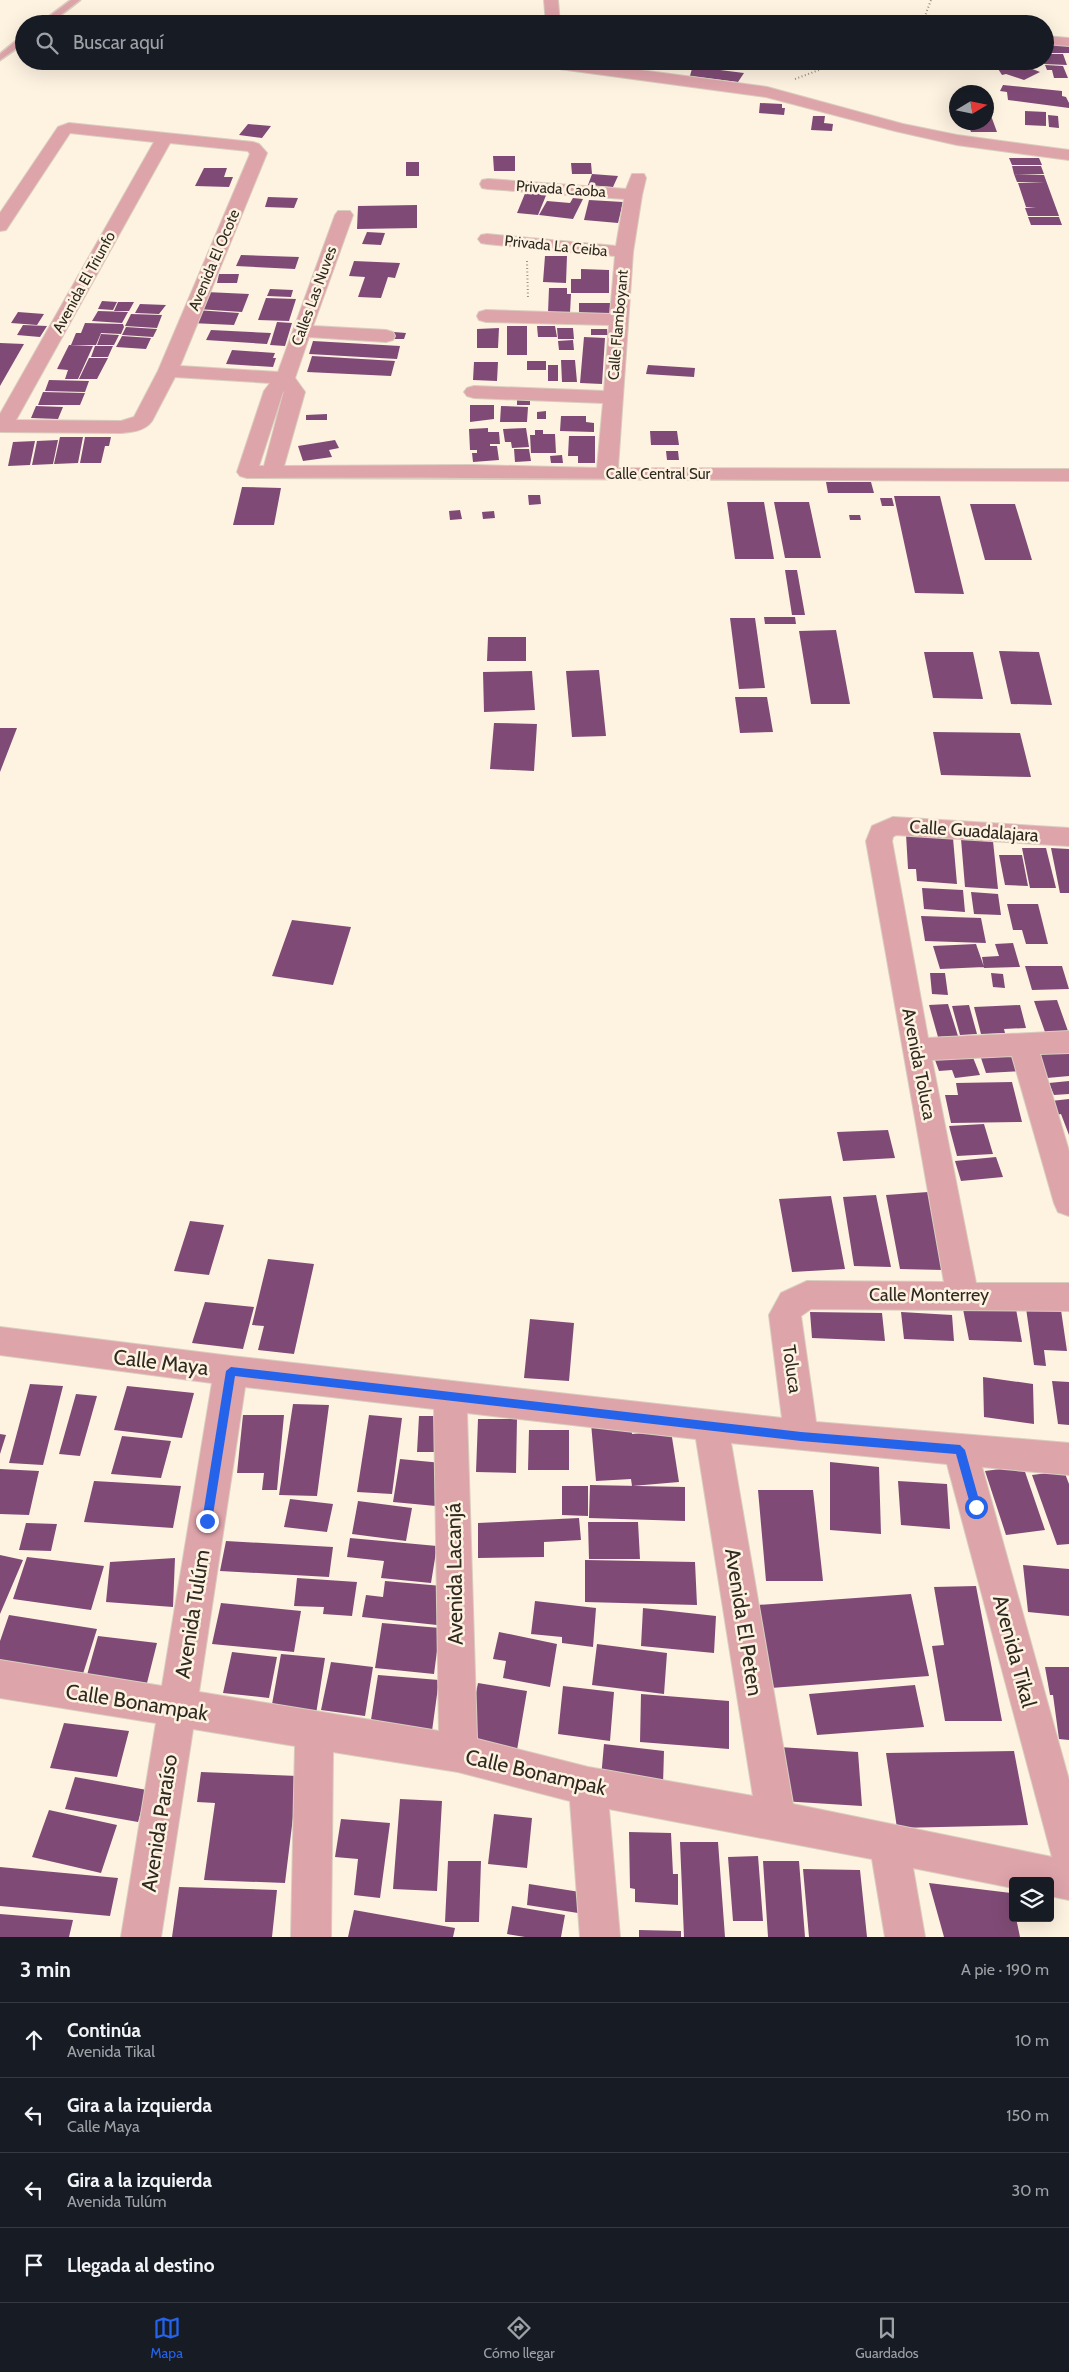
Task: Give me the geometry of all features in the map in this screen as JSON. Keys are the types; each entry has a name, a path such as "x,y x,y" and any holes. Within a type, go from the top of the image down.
{"street":[{"path":"551,0 552,15"},
{"path":"1054,41 1069,42"},
{"path":"607,70 766,92 901,128 1068,158"},
{"path":"0,226 64,130 76,127 165,137"},
{"name":"Avenida El Ocote","path":"1,426 132,426 142,421 168,371 259,153 253,147 165,137"},
{"name":"Avenida El Triunfo","path":"1,426 165,137"},
{"name":"Privada Caoba","path":"488,184 636,186"},
{"name":"Calle Flamboyant","path":"608,474 612,397 620,320 624,252 636,186"},
{"name":"Calles Las Nuves","path":"248,472 274,391 286,378 301,331 344,216"},
{"name":"Privada La Ceiba","path":"487,239 624,252"},
{"path":"486,316 620,320"},
{"path":"301,331 386,336"},
{"path":"168,371 286,378 295,392 272,473"},
{"path":"474,392 612,397"},
{"name":"Calle Central Sur","path":"248,472 473,471 608,474 1069,475"},
{"name":"Calle Guadalajara","path":"881,832 893,826 1069,837"},
{"name":"Avenida Toluca","path":"881,832 879,841 916,1050 964,1296"},
{"path":"916,1050 1069,1042"},
{"path":"1023,1044 1069,1203"},
{"name":"Calle Monterrey","path":"792,1303 807,1295 1069,1297"},
{"name":"Toluca","path":"792,1303 785,1314 801,1436"},
{"name":"Calle Maya","path":"0,1341 231,1371 801,1436 1069,1459"},
{"name":"Avenida Tulúm","path":"177,1709 231,1371"},
{"name":"Avenida Lacanjá","path":"450,1395 458,1753"},
{"name":"Avenida El Peten","path":"711,1426 776,1820"},
{"name":"Avenida Tikal","path":"960,1450 1069,1851"},
{"name":"Calle Bonampak","path":"0,1679 458,1753 588,1786 776,1820 1069,1880"},
{"name":"Avenida Paraíso","path":"141,1937 177,1709"},
{"path":"310,1937 314,1730"},
{"path":"588,1786 600,1937"},
{"path":"889,1844 905,1937"}],"lane":[{"path":"55,15 76,0"},
{"path":"0,58 15,46"}],"path":[{"path":"924,15 931,0"},
{"path":"766,92 819,70"},
{"path":"526,243 528,317"}],"building":[{"path":"1054,43 1069,44 1069,53 1054,53"},
{"path":"1054,54 1063,54 1067,65 1054,64"},
{"path":"1054,66 1063,66 1068,78 1054,78 1052,70 1054,70"},
{"path":"692,70 720,70 744,73 738,82 690,76"},
{"path":"999,70 1035,70 1040,72 1024,80 1006,74 1002,75"},
{"path":"1003,85 1062,91 1062,96 1066,97 1069,103 1069,108 1008,100 1007,92 1000,91"},
{"path":"760,103 782,104 782,108 785,108 784,115 759,113"},
{"path":"1025,111 1046,112 1046,126 1025,125"},
{"path":"1048,115 1058,116 1059,128 1049,127"},
{"path":"813,116 825,116 824,123 833,124 832,131 811,130"},
{"path":"248,124 271,126 262,138 239,135"},
{"path":"994,124 997,132 971,132 970,130 994,130"},
{"path":"493,156 515,156 515,171 494,171"},
{"path":"1009,158 1039,158 1042,165 1012,165"},
{"path":"406,162 419,162 419,176 406,176"},
{"path":"571,163 591,163 592,174 572,174"},
{"path":"1012,166 1041,166 1044,174 1014,174"},
{"path":"204,168 227,168 224,177 233,177 229,187 195,186"},
{"path":"592,174 618,176 613,187 588,185"},
{"path":"1014,174 1044,175 1059,216 1028,216 1025,208 1036,207 1026,207 1018,183 1045,182 1017,182"},
{"path":"526,191 547,193 538,215 517,213"},
{"path":"268,197 298,198 294,208 265,207"},
{"path":"573,198 583,199 573,219 539,215 547,201 570,203"},
{"path":"589,200 623,202 618,223 584,220"},
{"path":"417,205 417,228 357,229 358,206"},
{"path":"1028,217 1059,217 1062,225 1031,225"},
{"path":"367,232 385,233 381,245 362,244"},
{"path":"241,255 299,257 295,269 236,266"},
{"path":"545,256 567,256 566,283 543,282"},
{"path":"354,261 400,263 395,278 388,277 381,298 358,297 365,277 349,276"},
{"path":"581,269 609,270 609,293 571,293 571,279 581,279"},
{"path":"219,274 239,274 237,283 217,283"},
{"path":"549,288 567,288 567,294 571,294 570,313 548,313"},
{"path":"270,289 293,290 291,297 267,296"},
{"path":"206,292 249,294 242,312 198,309"},
{"path":"266,298 296,299 289,321 258,320"},
{"path":"102,301 117,302 113,310 98,309"},
{"path":"118,302 134,302 129,311 114,311"},
{"path":"579,303 610,303 610,314 579,313"},
{"path":"140,304 166,305 159,314 135,313"},
{"path":"196,310 239,313 234,325 191,323"},
{"path":"98,311 128,312 122,323 92,321"},
{"path":"18,312 44,314 37,325 11,323"},
{"path":"131,314 162,315 157,328 125,326"},
{"path":"277,322 292,323 285,346 270,345"},
{"path":"85,323 123,324 124,327 121,334 101,333 96,345 71,345 76,333 81,333"},
{"path":"23,325 47,326 40,337 17,335"},
{"path":"507,326 527,326 527,355 507,355"},
{"path":"537,326 555,326 557,337 538,337"},
{"path":"126,327 157,329 153,337 122,335"},
{"path":"499,328 498,348 477,348 477,329"},
{"path":"557,328 573,328 574,339 558,339"},
{"path":"591,329 607,329 608,335 591,335"},
{"path":"211,330 271,333 267,344 206,340"},
{"path":"394,332 406,333 404,339 392,339"},
{"path":"101,334 119,335 114,345 97,345"},
{"path":"122,336 151,338 146,349 116,347"},
{"path":"584,337 605,338 602,384 580,383"},
{"path":"573,340 574,350 559,350 558,341"},
{"path":"313,341 400,346 397,359 309,354"},
{"path":"0,343 24,344 0,386"},
{"path":"69,345 93,346 78,379 65,379 68,370 57,369"},
{"path":"95,346 113,346 108,357 91,357"},
{"path":"232,350 275,353 273,358 276,358 273,367 226,364"},
{"path":"312,356 395,361 391,376 307,372"},
{"path":"89,358 108,358 97,379 79,379"},
{"path":"561,360 575,360 577,382 562,382"},
{"path":"527,361 546,361 546,370 527,370"},
{"path":"474,362 498,362 497,381 473,380"},
{"path":"548,365 558,365 558,381 548,381"},
{"path":"648,365 695,368 694,377 646,374"},
{"path":"49,380 89,381 85,392 45,391"},
{"path":"43,392 85,393 80,405 38,405"},
{"path":"517,399 530,399 530,405 517,405"},
{"path":"470,405 494,405 494,419 470,422"},
{"path":"36,406 63,407 58,419 31,418"},
{"path":"501,406 528,407 527,422 500,422"},
{"path":"546,411 546,419 537,419 537,412"},
{"path":"327,414 327,420 306,420 306,415"},
{"path":"561,416 586,416 586,422 594,423 594,432 560,431"},
{"path":"488,428 488,432 499,432 500,444 490,444 490,446 497,446 499,460 473,462 472,453 477,453 477,450 470,450 469,429"},
{"path":"526,428 529,447 512,448 511,442 505,442 503,429"},
{"path":"535,430 543,430 543,434 555,434 556,453 531,453 530,435 535,435"},
{"path":"650,431 677,431 679,445 651,445"},
{"path":"569,436 595,436 595,463 578,463 578,456 568,456"},
{"path":"60,437 83,437 78,463 54,464"},
{"path":"85,437 111,437 109,446 105,446 101,463 80,463"},
{"path":"58,440 53,464 32,465 37,441"},
{"path":"335,440 339,448 329,450 332,457 303,461 298,446"},
{"path":"35,441 30,465 8,466 13,442"},
{"path":"514,449 529,449 531,461 515,462"},
{"path":"666,451 678,451 679,460 667,460"},
{"path":"562,455 563,463 551,463 550,456"},
{"path":"826,482 871,482 874,493 828,493"},
{"path":"242,487 281,488 274,525 233,525"},
{"path":"528,495 540,495 541,504 529,505"},
{"path":"894,496 940,496 964,594 915,593"},
{"path":"880,498 892,498 894,506 882,506"},
{"path":"727,502 764,502 774,559 735,559"},
{"path":"774,502 809,502 821,558 785,558"},
{"path":"970,504 1015,504 1032,560 985,560"},
{"path":"460,510 462,519 450,520 449,511"},
{"path":"494,511 495,518 483,519 482,512"},
{"path":"849,515 860,515 861,520 850,520"},
{"path":"785,570 797,570 805,615 792,615"},
{"path":"764,617 795,617 796,624 765,624"},
{"path":"730,618 755,618 765,688 739,689"},
{"path":"836,630 850,704 811,704 799,631"},
{"path":"488,637 526,637 526,661 487,661"},
{"path":"999,651 1039,652 1052,705 1011,704"},
{"path":"924,652 973,652 983,699 933,698"},
{"path":"599,670 606,736 572,737 566,671"},
{"path":"532,671 535,710 484,712 483,672"},
{"path":"735,697 767,697 773,732 740,733"},
{"path":"494,723 537,724 534,771 490,769"},
{"path":"0,728 17,728 0,772"},
{"path":"933,732 1020,733 1031,777 941,775"},
{"path":"906,834 953,838 957,884 917,881 916,869 908,869"},
{"path":"961,839 993,841 998,889 965,887"},
{"path":"1022,848 1046,848 1056,888 1030,888"},
{"path":"1051,848 1069,849 1069,893 1060,893"},
{"path":"999,855 1022,855 1028,886 1005,885"},
{"path":"922,888 963,890 965,912 924,909"},
{"path":"971,892 998,894 1001,915 974,914"},
{"path":"1007,904 1038,904 1048,944 1026,944 1022,930 1013,930"},
{"path":"921,916 981,918 986,943 925,941"},
{"path":"292,920 351,927 333,985 272,976"},
{"path":"1013,943 1020,967 984,968 982,957 999,956 995,944"},
{"path":"976,944 984,967 940,969 933,946"},
{"path":"1025,966 1062,966 1069,989 1032,990"},
{"path":"930,973 945,973 948,995 932,994"},
{"path":"991,973 1003,974 1005,988 993,987"},
{"path":"1057,1000 1068,1031 1045,1032 1034,1001"},
{"path":"948,1004 958,1036 938,1037 929,1005"},
{"path":"969,1005 977,1034 960,1035 952,1006"},
{"path":"1020,1005 1026,1028 1004,1029 1005,1033 981,1034 974,1007"},
{"path":"1069,1051 1069,1076 1047,1078 1038,1054"},
{"path":"1015,1053 1021,1071 986,1073 980,1055"},
{"path":"972,1055 980,1075 955,1078 952,1070 939,1071 935,1060"},
{"path":"1069,1081 1069,1094 1054,1095 1049,1083"},
{"path":"1012,1082 1022,1122 951,1123 945,1095 958,1095 956,1083"},
{"path":"1069,1099 1069,1135 1061,1114 1056,1115 1051,1101"},
{"path":"984,1124 993,1154 957,1156 949,1126"},
{"path":"888,1130 895,1158 843,1161 837,1132"},
{"path":"996,1157 1003,1177 961,1181 955,1161"},
{"path":"928,1192 943,1270 900,1269 886,1195"},
{"path":"876,1195 891,1267 854,1266 843,1197"},
{"path":"831,1196 845,1269 792,1272 779,1199"},
{"path":"190,1221 224,1225 209,1275 174,1271"},
{"path":"268,1259 314,1264 294,1354 258,1350 264,1326 252,1325"},
{"path":"205,1302 254,1307 243,1349 192,1343"},
{"path":"1026,1308 1061,1310 1067,1351 1044,1350 1046,1366 1034,1365"},
{"path":"963,1309 1016,1309 1022,1342 969,1340"},
{"path":"810,1312 882,1313 885,1341 812,1338"},
{"path":"901,1312 952,1315 954,1341 904,1339"},
{"path":"530,1319 574,1323 569,1381 524,1378"},
{"path":"983,1377 1033,1384 1034,1424 984,1417"},
{"path":"1052,1381 1069,1382 1069,1425 1058,1424"},
{"path":"30,1384 63,1386 43,1465 9,1463"},
{"path":"127,1386 194,1393 182,1438 114,1430"},
{"path":"76,1394 97,1396 80,1456 59,1454"},
{"path":"293,1404 329,1405 317,1496 279,1495"},
{"path":"243,1415 284,1415 277,1490 262,1490 264,1473 237,1473"},
{"path":"369,1415 402,1418 392,1494 357,1492"},
{"path":"419,1416 448,1416 446,1452 417,1452"},
{"path":"478,1419 517,1419 516,1473 476,1472"},
{"path":"631,1420 632,1434 671,1431 679,1482 632,1486 631,1479 596,1481 591,1423"},
{"path":"529,1430 569,1430 569,1470 528,1470"},
{"path":"0,1434 6,1435 0,1454"},
{"path":"122,1436 171,1441 161,1478 111,1474"},
{"path":"400,1459 442,1463 436,1506 393,1502"},
{"path":"830,1462 879,1467 881,1534 830,1530"},
{"path":"1023,1466 1045,1530 1006,1535 985,1471"},
{"path":"0,1469 39,1471 29,1515 0,1514"},
{"path":"1064,1471 1069,1484 1069,1544 1057,1545 1032,1475"},
{"path":"94,1481 181,1486 173,1528 84,1522"},
{"path":"898,1481 947,1484 950,1529 901,1525"},
{"path":"590,1485 685,1487 685,1521 589,1518"},
{"path":"562,1486 588,1486 588,1516 562,1515"},
{"path":"758,1490 813,1490 823,1581 766,1581"},
{"path":"290,1499 333,1504 327,1532 284,1527"},
{"path":"358,1501 412,1508 406,1541 352,1534"},
{"path":"579,1518 581,1540 544,1542 544,1557 478,1558 478,1523"},
{"path":"588,1522 638,1522 640,1559 589,1559"},
{"path":"26,1523 57,1524 51,1551 19,1550"},
{"path":"350,1538 437,1546 431,1583 381,1578 384,1561 347,1557"},
{"path":"226,1541 333,1547 329,1577 220,1571"},
{"path":"0,1555 23,1560 0,1614"},
{"path":"27,1557 104,1566 91,1610 13,1599"},
{"path":"175,1558 173,1607 106,1602 110,1562"},
{"path":"585,1560 695,1562 697,1605 585,1602"},
{"path":"1023,1565 1069,1569 1069,1616 1028,1612"},
{"path":"297,1578 357,1582 352,1616 323,1614 324,1607 294,1606"},
{"path":"385,1581 442,1586 437,1625 362,1617 366,1595 383,1597"},
{"path":"976,1586 1002,1721 945,1721 932,1646 944,1645 934,1587"},
{"path":"911,1594 929,1676 771,1688 757,1605"},
{"path":"535,1601 596,1608 593,1647 562,1643 562,1637 531,1634"},
{"path":"221,1603 301,1611 294,1652 212,1644"},
{"path":"643,1608 716,1616 714,1653 641,1646"},
{"path":"9,1615 97,1629 82,1677 0,1664 0,1641"},
{"path":"382,1623 440,1628 434,1674 375,1668"},
{"path":"499,1632 557,1644 550,1687 503,1678 506,1661 493,1659"},
{"path":"98,1636 157,1643 147,1683 87,1675"},
{"path":"597,1644 667,1653 664,1694 592,1685"},
{"path":"232,1652 277,1657 269,1698 223,1693"},
{"path":"281,1654 325,1658 316,1714 271,1710"},
{"path":"331,1662 373,1667 365,1716 321,1710"},
{"path":"1045,1667 1069,1667 1069,1740 1059,1739 1053,1695 1050,1695"},
{"path":"378,1675 439,1680 432,1731 370,1726"},
{"path":"478,1683 527,1691 516,1756 465,1747"},
{"path":"915,1685 924,1727 817,1735 809,1694"},
{"path":"563,1686 614,1692 610,1741 558,1734"},
{"path":"641,1694 729,1701 729,1749 640,1742"},
{"path":"64,1723 129,1731 117,1777 50,1768"},
{"path":"604,1744 664,1751 663,1785 601,1778"},
{"path":"779,1747 858,1752 862,1806 781,1801"},
{"path":"1014,1751 1028,1825 897,1828 886,1753"},
{"path":"201,1772 298,1776 285,1883 204,1880 215,1803 197,1802"},
{"path":"75,1777 147,1790 138,1822 65,1809"},
{"path":"400,1799 442,1801 437,1891 393,1889"},
{"path":"49,1810 117,1825 101,1873 32,1857"},
{"path":"494,1814 532,1818 527,1868 488,1864"},
{"path":"341,1819 390,1823 380,1898 354,1895 358,1859 335,1857"},
{"path":"629,1832 671,1833 673,1874 678,1874 678,1905 635,1902 635,1889 630,1888"},
{"path":"680,1842 718,1842 725,1937 684,1937"},
{"path":"758,1856 763,1921 733,1921 728,1857"},
{"path":"448,1861 481,1861 479,1922 445,1922"},
{"path":"763,1861 799,1861 805,1937 768,1937"},
{"path":"0,1867 118,1878 110,1916 0,1906"},
{"path":"803,1869 860,1870 867,1937 809,1937"},
{"path":"929,1883 1009,1893 1009,1922 1017,1922 1020,1937 944,1937"},
{"path":"529,1884 580,1892 578,1913 527,1905"},
{"path":"179,1887 277,1890 272,1937 172,1937"},
{"path":"512,1906 565,1915 561,1937 525,1937 507,1934"},
{"path":"354,1910 455,1928 453,1937 348,1937"},
{"path":"0,1914 73,1920 69,1937 0,1937"},
{"path":"639,1930 681,1931 681,1937 639,1937"}],"route":[{"path":"207,1521 231,1371 801,1436 960,1450 976,1507"}]}
